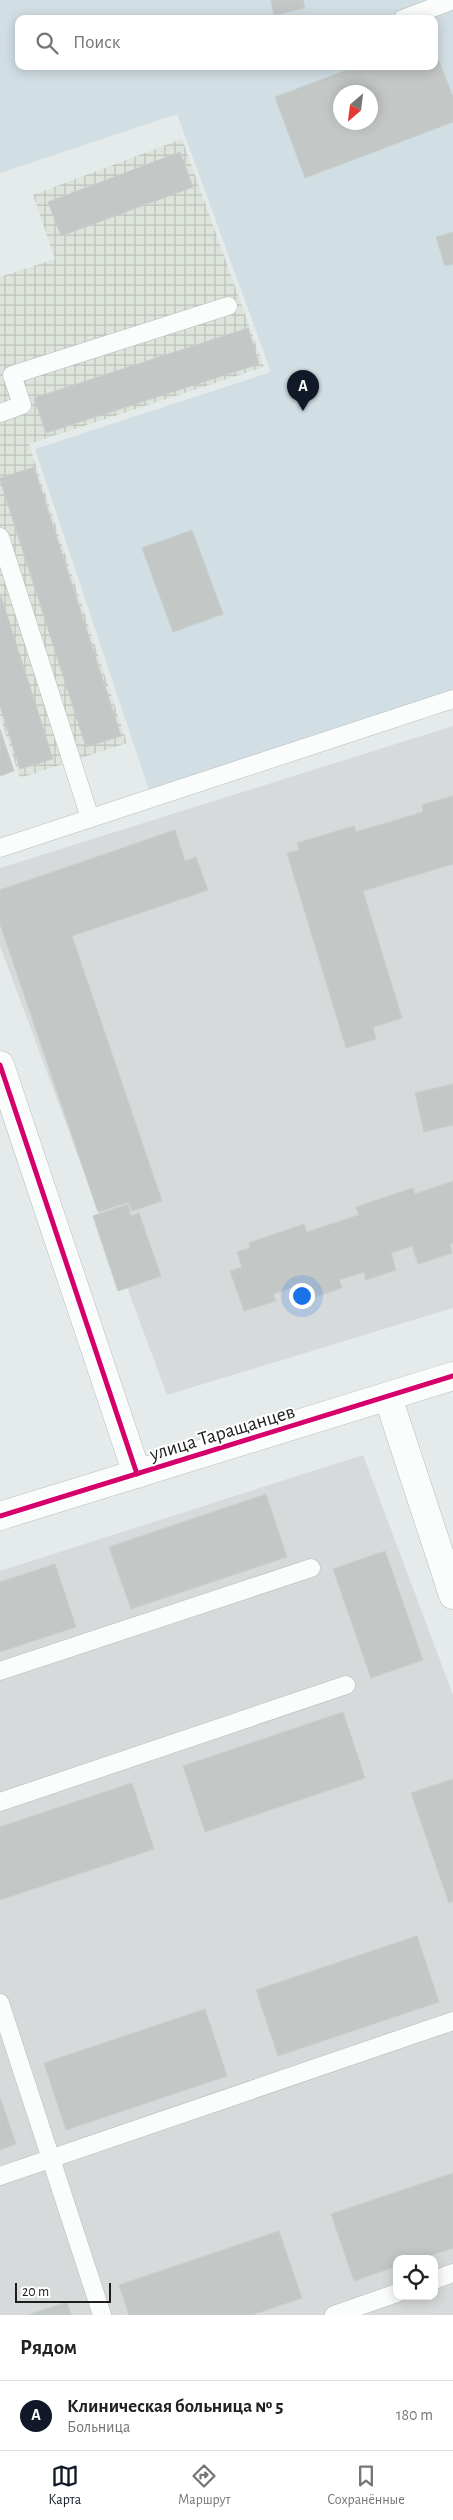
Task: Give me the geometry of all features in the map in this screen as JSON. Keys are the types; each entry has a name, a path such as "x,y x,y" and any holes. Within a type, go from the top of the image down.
{"street":[{"path":"0,1064 137,1474"},
{"name":"улица Таращанцев","path":"0,1516 453,1376"},
{"path":"388,1397 453,1595"}],"lane":[{"path":"414,15 453,0"},
{"path":"0,413 22,405 12,375 228,306"},
{"path":"0,537 90,818"},
{"path":"0,848 453,699"},
{"path":"0,1671 312,1568"},
{"path":"0,1802 346,1685"},
{"path":"0,2003 102,2315"},
{"path":"0,2176 453,2021"},
{"path":"438,2279 453,2273"},
{"path":"334,2315 393,2294"}],"shaded area":[{"path":"0,0 453,0 453,689 149,790 35,449 271,372 177,114 0,173"},
{"path":"182,139 264,367 29,444 127,743 20,778 0,716 0,277 55,259 33,195"},
{"path":"453,726 453,1308 167,1395 0,946 0,868"},
{"path":"363,1455 453,1695 453,2315 0,2315 0,1571"}],"building":[{"path":"271,0 303,0 305,8 274,15"},
{"path":"438,58 453,97 453,122 305,178 275,97 347,70 438,70"},
{"path":"180,152 193,187 61,236 48,202"},
{"path":"453,232 453,264 445,266 436,237"},
{"path":"248,328 259,364 46,433 34,398"},
{"path":"34,467 121,736 86,747 0,480 0,478"},
{"path":"192,530 223,614 173,632 142,548"},
{"path":"0,593 53,759 20,769 0,706"},
{"path":"0,729 14,771 0,776"},
{"path":"453,796 453,864 363,891 402,1018 373,1027 376,1039 346,1048 287,853 299,850 297,843 354,826 356,832 423,812 422,805"},
{"path":"175,830 185,861 196,857 208,890 72,936 162,1201 132,1211 129,1202 98,1212 0,924 0,890"},
{"path":"453,1084 453,1125 424,1132 415,1093"},
{"path":"453,1181 453,1243 450,1244 452,1253 418,1264 412,1246 391,1253 396,1270 366,1280 364,1272 339,1280 342,1288 311,1298 306,1283 273,1294 276,1301 244,1311 230,1271 242,1267 237,1252 250,1248 249,1243 304,1224 307,1232 359,1215 356,1207 413,1188 415,1194"},
{"path":"128,1204 131,1216 139,1213 161,1276 118,1291 93,1216"},
{"path":"266,1494 287,1557 131,1609 109,1547"},
{"path":"385,1551 423,1660 371,1678 333,1569"},
{"path":"55,1564 76,1627 0,1652 0,1582"},
{"path":"343,1712 365,1778 205,1832 183,1766"},
{"path":"453,1779 453,1901 449,1903 411,1793"},
{"path":"132,1783 154,1849 0,1900 0,1827"},
{"path":"417,1936 439,2002 278,2056 256,1990"},
{"path":"205,2009 227,2076 66,2130 44,2063"},
{"path":"0,2097 16,2144 0,2150"},
{"path":"453,2173 453,2248 431,2255 393,2255 393,2267 354,2281 331,2214"},
{"path":"279,2231 302,2298 252,2315 129,2315 119,2285"},
{"path":"67,2302 71,2315 28,2315"}],"cycle path":[{"path":"0,1065 137,1474"},
{"path":"0,1516 453,1376"}],"place":[{"name":"Клиническая больница № 5","path":"303,411"}]}
